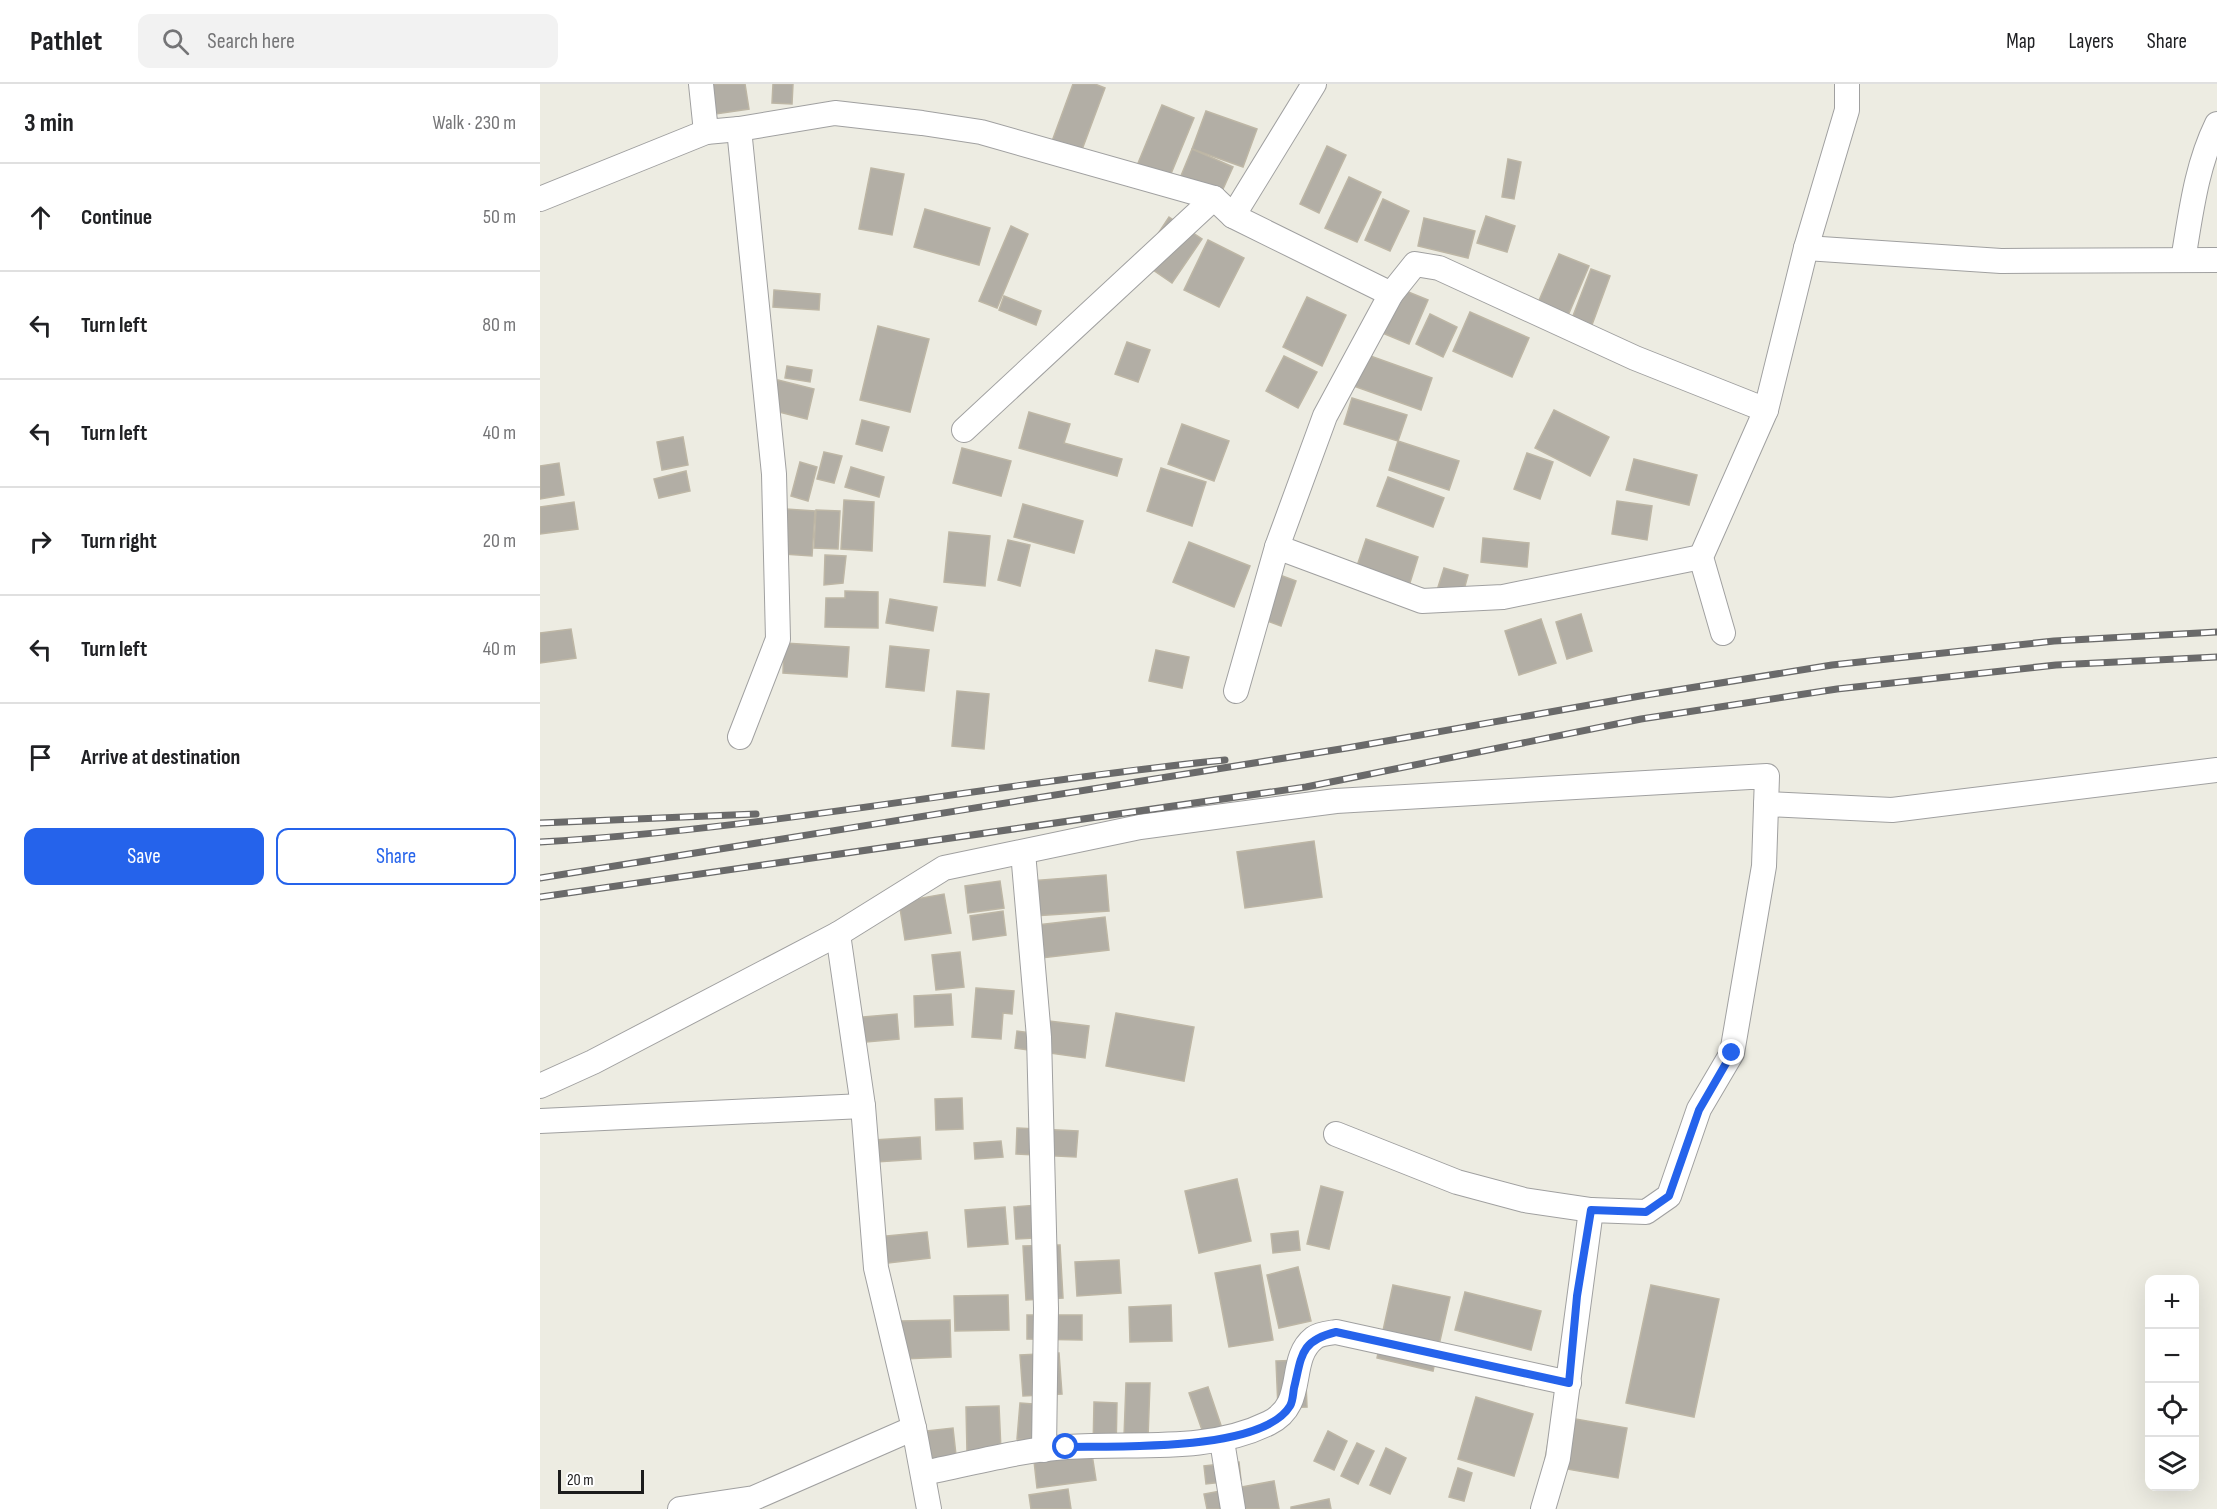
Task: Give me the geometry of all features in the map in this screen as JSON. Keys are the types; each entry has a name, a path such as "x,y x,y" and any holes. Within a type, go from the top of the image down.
{"street":[{"path":"701,84 706,132"},
{"path":"1233,216 1314,84"},
{"path":"1723,633 1701,557 1766,410 1806,248 1847,110 1846,84"},
{"path":"540,199 706,132 739,129 836,113 981,132 1214,198 1233,216 1391,294"},
{"path":"2184,261 2195,185 2207,146 2217,124"},
{"path":"739,129 774,474 778,639 740,737"},
{"path":"964,430 1214,198"},
{"path":"1806,248 2001,261 2217,260"},
{"path":"1236,691 1278,547 1325,416 1391,294 1416,264 1439,268 1635,358 1766,410"},
{"path":"1278,547 1422,601 1503,597 1701,557"},
{"path":"1766,804 1892,810 2217,770"},
{"path":"540,1086 593,1062 838,934 944,868 1140,827 1347,801 1767,776 1764,866 1732,1053 1699,1110 1669,1196 1646,1212 1591,1210 1524,1200 1457,1182 1336,1134"},
{"path":"1023,852 1039,1037 1046,1308 1044,1450"},
{"path":"838,934 863,1106 876,1268 914,1428 929,1509"},
{"path":"540,1121 863,1106"},
{"path":"1543,1509 1558,1458 1569,1383 1577,1296 1591,1210"},
{"path":"923,1473 1044,1450 1222,1441 1271,1422 1290,1406 1303,1352 1315,1337 1336,1332 1569,1383"},
{"path":"681,1509 754,1498 914,1428"},
{"path":"1222,1441 1233,1509"}],"building":[{"path":"704,84 745,84 749,109 709,115"},
{"path":"773,84 793,84 792,104 772,103"},
{"path":"1073,84 1095,84 1105,88 1080,155 1051,144"},
{"path":"1162,105 1194,118 1168,181 1136,168"},
{"path":"1206,111 1257,129 1243,167 1192,149"},
{"path":"1327,146 1346,155 1319,213 1300,204"},
{"path":"1192,149 1233,167 1218,200 1178,183"},
{"path":"1508,159 1521,162 1514,199 1502,197"},
{"path":"871,168 904,174 892,235 859,229"},
{"path":"1349,177 1381,192 1357,242 1325,228"},
{"path":"1383,199 1409,211 1390,251 1365,240"},
{"path":"925,209 990,228 979,265 914,247"},
{"path":"1486,216 1515,226 1507,252 1477,243"},
{"path":"1169,217 1202,239 1172,283 1140,261"},
{"path":"1424,218 1475,231 1468,258 1418,246"},
{"path":"1011,226 1028,234 997,308 979,301"},
{"path":"1208,240 1244,258 1219,307 1184,290"},
{"path":"1559,254 1589,266 1561,332 1531,319"},
{"path":"1591,269 1610,276 1586,341 1566,334"},
{"path":"1391,285 1428,300 1409,344 1373,329"},
{"path":"774,290 820,294 819,310 773,307"},
{"path":"1004,296 1041,311 1036,325 999,310"},
{"path":"1307,297 1346,315 1322,366 1283,347"},
{"path":"1470,312 1529,338 1512,377 1453,351"},
{"path":"1430,314 1457,327 1443,357 1416,344"},
{"path":"878,326 929,339 910,412 860,400"},
{"path":"1127,342 1150,350 1138,382 1115,374"},
{"path":"1362,353 1432,378 1421,410 1351,385"},
{"path":"1284,356 1317,372 1298,408 1266,391"},
{"path":"787,366 812,370 810,382 785,378"},
{"path":"778,380 814,389 807,419 771,410"},
{"path":"1352,398 1407,415 1398,441 1344,424"},
{"path":"1554,410 1609,437 1590,476 1535,448"},
{"path":"1029,412 1070,424 1064,443 1122,459 1117,476 1019,448"},
{"path":"862,420 889,427 882,451 856,444"},
{"path":"1182,424 1229,441 1214,481 1168,464"},
{"path":"683,437 688,465 662,470 657,442"},
{"path":"1398,441 1459,461 1449,490 1389,470"},
{"path":"962,448 1011,461 1001,496 953,483"},
{"path":"824,452 842,456 834,483 817,479"},
{"path":"1527,453 1553,462 1540,499 1514,489"},
{"path":"1634,459 1697,475 1689,505 1626,490"},
{"path":"800,462 817,467 808,501 791,496"},
{"path":"559,463 564,495 540,499 540,466"},
{"path":"851,467 884,477 879,497 845,487"},
{"path":"1161,468 1206,482 1192,526 1147,511"},
{"path":"686,471 690,491 659,498 654,479"},
{"path":"1388,477 1444,498 1433,527 1377,506"},
{"path":"844,500 874,502 872,551 841,549"},
{"path":"1617,501 1652,506 1647,540 1612,534"},
{"path":"574,502 578,529 540,534 540,507"},
{"path":"1023,504 1083,521 1074,553 1014,537"},
{"path":"771,508 815,511 812,556 769,553"},
{"path":"816,510 840,511 838,549 814,548"},
{"path":"949,532 990,536 985,586 944,582"},
{"path":"1483,538 1529,543 1527,567 1481,562"},
{"path":"1366,539 1418,557 1404,602 1351,584"},
{"path":"1008,540 1030,545 1020,586 998,580"},
{"path":"1189,542 1250,566 1234,607 1173,582"},
{"path":"825,555 846,556 843,583 824,585"},
{"path":"1444,568 1468,575 1459,608 1434,600"},
{"path":"1277,574 1296,581 1281,626 1262,619"},
{"path":"845,591 878,592 878,628 825,627 826,598 845,598"},
{"path":"890,599 937,607 933,631 886,623"},
{"path":"1581,614 1592,651 1567,659 1556,622"},
{"path":"1541,619 1556,663 1519,675 1505,631"},
{"path":"571,629 576,658 540,663 540,633"},
{"path":"784,643 849,647 847,677 783,673"},
{"path":"890,646 929,650 924,691 886,687"},
{"path":"1156,650 1189,657 1182,688 1149,681"},
{"path":"957,691 989,694 984,749 952,746"},
{"path":"1314,841 1322,897 1245,908 1237,852"},
{"path":"1106,875 1109,911 1018,917 1016,882"},
{"path":"1000,881 1004,908 968,913 965,886"},
{"path":"944,894 951,933 905,940 899,902"},
{"path":"1003,911 1006,935 973,940 970,916"},
{"path":"1105,917 1109,950 1024,960 1020,927"},
{"path":"960,952 964,987 936,990 932,955"},
{"path":"976,988 1014,991 1012,1014 1003,1013 1001,1039 972,1037"},
{"path":"951,994 953,1025 915,1027 914,996"},
{"path":"1116,1013 1194,1027 1184,1081 1106,1066"},
{"path":"897,1014 899,1039 855,1043 852,1018"},
{"path":"1049,1021 1089,1026 1085,1058 1015,1048 1017,1031 1047,1035"},
{"path":"962,1098 963,1129 936,1130 935,1099"},
{"path":"1017,1128 1078,1131 1076,1157 1016,1154"},
{"path":"920,1137 921,1159 876,1162 874,1140"},
{"path":"1001,1141 1003,1157 975,1159 974,1143"},
{"path":"1237,1179 1251,1241 1199,1253 1185,1191"},
{"path":"1321,1186 1343,1192 1329,1249 1307,1244"},
{"path":"1052,1204 1053,1237 1016,1239 1014,1207"},
{"path":"1005,1207 1008,1244 968,1247 965,1210"},
{"path":"1298,1231 1300,1250 1273,1253 1271,1234"},
{"path":"927,1232 930,1258 880,1264 877,1237"},
{"path":"1060,1245 1063,1298 1026,1300 1023,1246"},
{"path":"1119,1260 1121,1293 1077,1296 1075,1262"},
{"path":"1260,1265 1273,1340 1229,1347 1215,1273"},
{"path":"1298,1267 1311,1321 1279,1328 1267,1275"},
{"path":"1393,1285 1450,1297 1433,1371 1377,1358"},
{"path":"1651,1285 1719,1299 1694,1417 1626,1403"},
{"path":"1465,1292 1541,1311 1531,1350 1455,1330"},
{"path":"1008,1295 1009,1330 955,1331 954,1296"},
{"path":"1171,1305 1172,1341 1130,1342 1129,1307"},
{"path":"1027,1315 1082,1315 1082,1340 1027,1339"},
{"path":"950,1320 951,1357 902,1359 901,1321"},
{"path":"1059,1353 1062,1394 1023,1396 1020,1355"},
{"path":"1305,1360 1307,1407 1278,1408 1276,1361"},
{"path":"1126,1383 1150,1383 1148,1438 1124,1437"},
{"path":"1208,1387 1225,1437 1207,1444 1189,1393"},
{"path":"1476,1397 1533,1414 1514,1476 1458,1459"},
{"path":"1094,1402 1117,1403 1116,1451 1093,1450"},
{"path":"1020,1403 1046,1405 1043,1441 1017,1439"},
{"path":"999,1406 1001,1450 967,1452 966,1407"},
{"path":"1553,1415 1627,1428 1618,1478 1544,1465"},
{"path":"953,1428 957,1464 913,1469 909,1433"},
{"path":"1328,1431 1347,1441 1334,1470 1314,1461"},
{"path":"1357,1443 1374,1451 1358,1484 1341,1476"},
{"path":"1386,1448 1406,1458 1390,1494 1370,1485"},
{"path":"1092,1454 1096,1480 1037,1488 1034,1461"},
{"path":"1239,1462 1241,1480 1206,1484 1204,1466"},
{"path":"1458,1468 1472,1473 1464,1501 1449,1497"},
{"path":"1274,1481 1279,1509 1207,1509 1204,1494"},
{"path":"1068,1489 1071,1509 1031,1509 1029,1495"},
{"path":"1329,1499 1331,1509 1291,1509 1291,1507"}],"railway":[{"path":"540,878 1347,748 1640,696 1832,665 2054,641 2217,632"},
{"path":"540,897 1306,787 1641,719 1837,689 2056,665 2217,657"},
{"path":"540,842 712,827 1225,760"},
{"path":"540,823 756,814"}],"route":[{"path":"1066,1447 1142,1446 1222,1441 1271,1422 1290,1406 1303,1352 1315,1337 1336,1332 1569,1383 1577,1296 1591,1210 1646,1212 1669,1196 1699,1110 1732,1053"}]}
